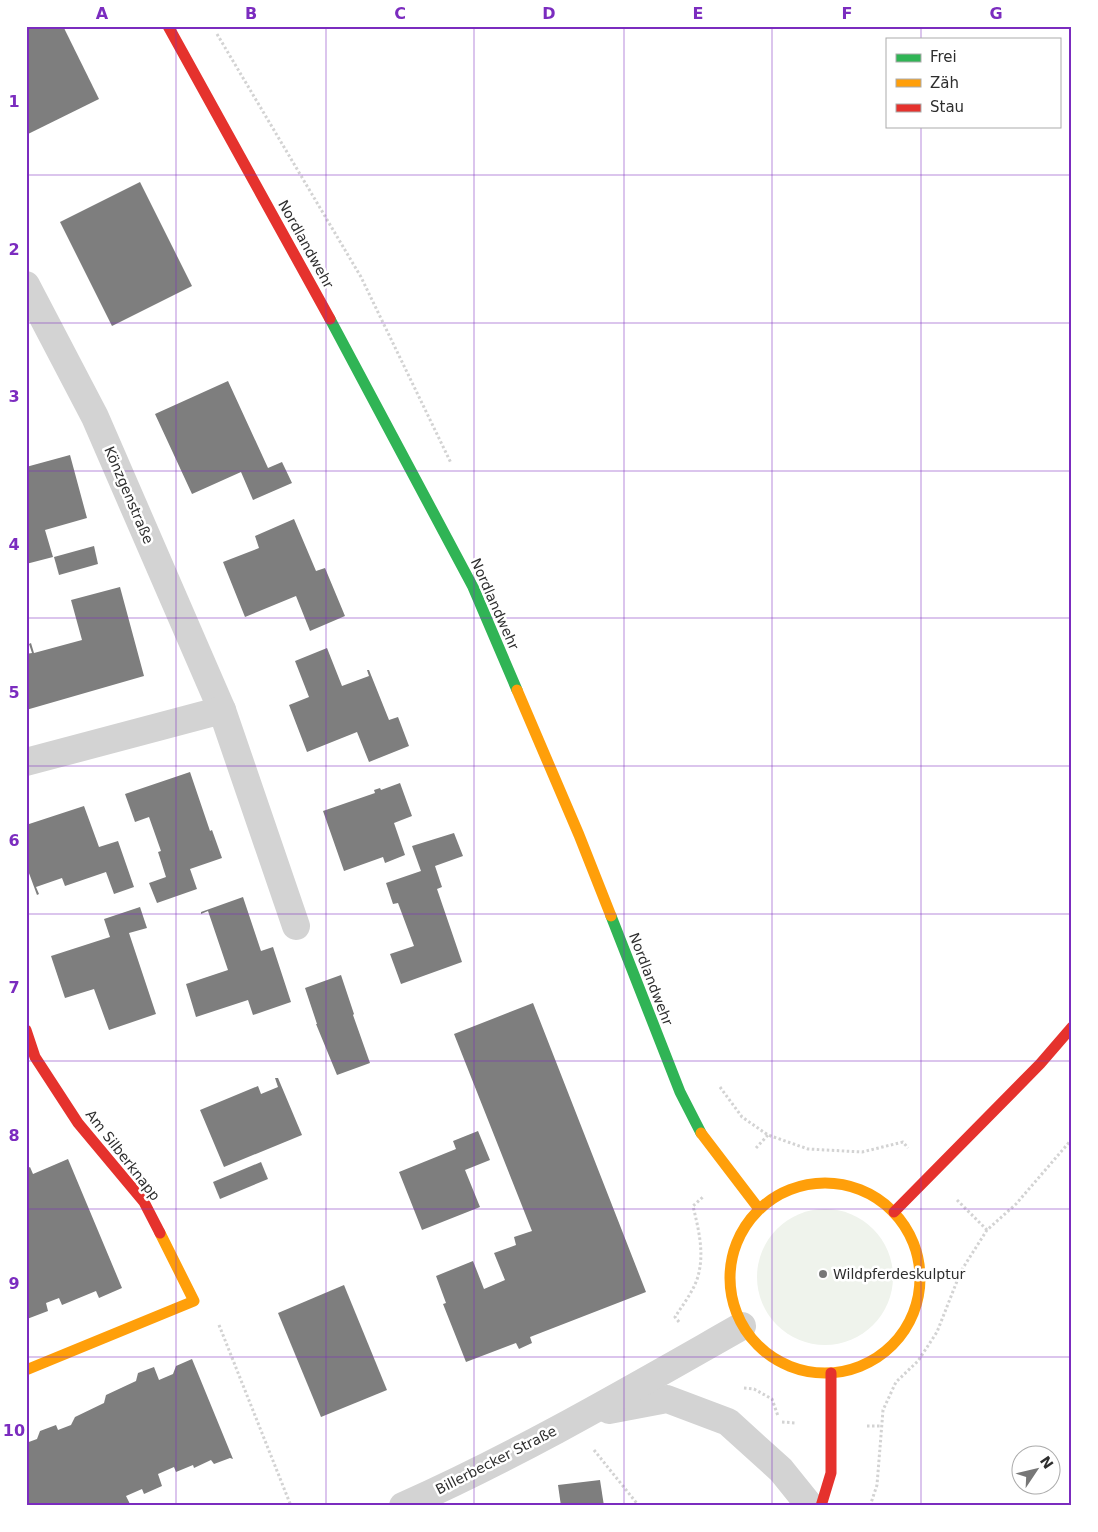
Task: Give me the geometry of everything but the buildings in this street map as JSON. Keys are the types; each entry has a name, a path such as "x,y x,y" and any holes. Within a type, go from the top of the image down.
{"street":[{"name":"Nordlandwehr","path":"168,26 324,306 473,587 578,835 680,1092 701,1134 759,1208"},
{"name":"Könzgenstraße","path":"26,285 95,417 222,710 296,926"},
{"path":"26,762 222,710"},
{"path":"894,1212 1040,1064 1072,1027"},
{"name":"Am Silberknapp","path":"26,1030 35,1057 78,1123 144,1202 194,1300"},
{"path":"812,1184 842,1184 870,1194 894,1212 911,1238 920,1268 918,1298 910,1320 907,1327 887,1351 861,1367 830,1373 805,1371 780,1362 759,1347 742,1326 732,1296 731,1264 740,1234 759,1208 784,1192 812,1184"},
{"path":"26,1370 194,1300"},
{"name":"Billerbecker Straße","path":"403,1506 455,1483 580,1418 742,1326"},
{"path":"821,1506 831,1473 830,1373"},
{"name":"Billerbecker Straße","path":"580,1418 667,1399 728,1422 781,1470 810,1506"}],"path":[{"path":"768,1135 808,1149 862,1152 903,1142 931,1175 986,1230"},
{"path":"870,1506 877,1485 883,1410 896,1382 918,1360 937,1332 961,1271 986,1230 1016,1204 1072,1139"},
{"path":"194,1300 220,1327 291,1506"},
{"path":"580,1418 639,1506"}],"shaded area":[{"path":"825,1209 851,1214 863,1220 873,1229 882,1239 888,1251 893,1277 888,1303 882,1315 873,1325 863,1334 851,1340 825,1345 799,1340 787,1334 777,1325 768,1315 762,1303 757,1277 762,1251 768,1239 777,1229 787,1220 799,1214"}],"traffic: fast":[{"path":"330,319 473,587 517,690"},
{"path":"611,916 680,1092 701,1133"}],"traffic: slow":[{"path":"517,690 579,835 611,916"},
{"path":"701,1133 759,1209"},
{"path":"825,1183 852,1187 878,1199 892,1211 904,1225 916,1251 920,1278 916,1305 904,1331 892,1345 878,1357 852,1369 825,1373 798,1369 772,1357 758,1345 746,1331 734,1305 730,1278 734,1251 746,1225 758,1211 772,1199 798,1187 825,1183"},
{"path":"26,1370 194,1301 160,1233"}],"traffic: jam":[{"path":"168,26 330,319"},
{"path":"894,1212 1040,1064 1072,1027"},
{"path":"26,1030 35,1057 78,1123 144,1202 160,1233"},
{"path":"821,1506 831,1473 831,1373"}],"place":[{"name":"Wildpferdeskulptur","path":"823,1274"}]}
